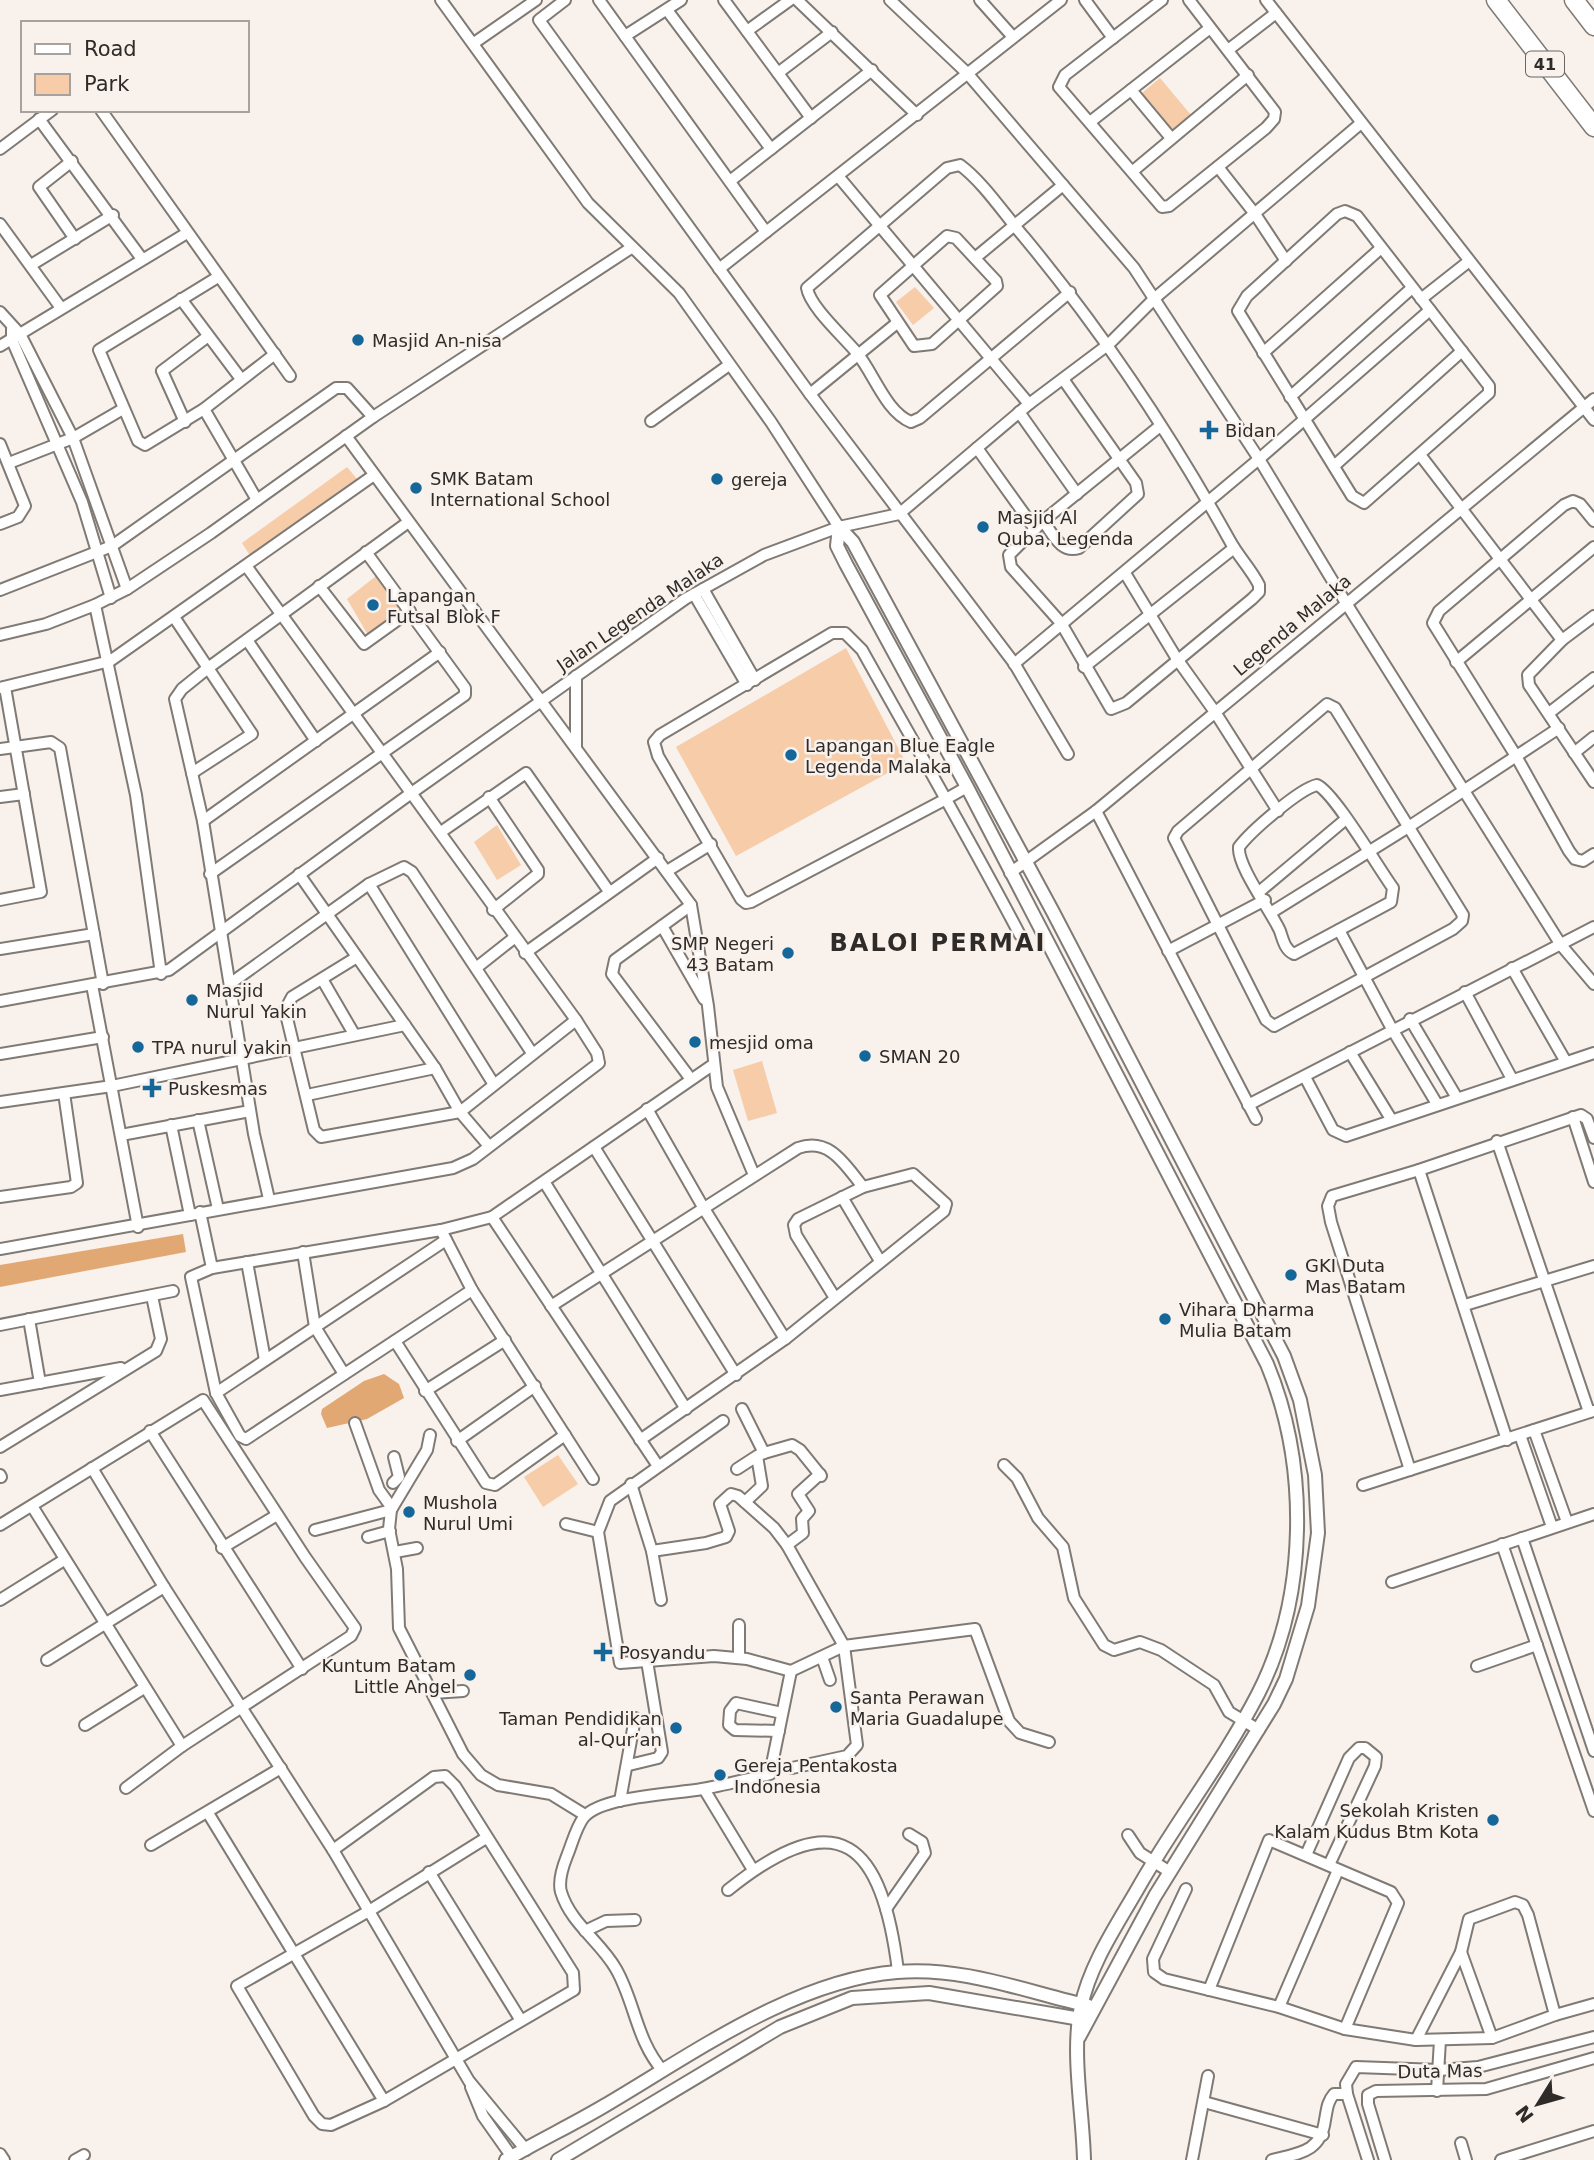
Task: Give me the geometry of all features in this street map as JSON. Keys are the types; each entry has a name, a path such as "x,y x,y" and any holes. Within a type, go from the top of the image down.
{"highway":[{"name":"41","path":"1496,0 1594,127"},
{"path":"1574,0 1594,26"}],"street":[{"path":"441,0 588,203 631,248 675,288 771,422 839,527 853,542 1025,861 1284,1356 1300,1400 1316,1487 1315,1564 1308,1606 1286,1679 1259,1730 1170,1872 1107,1980 1095,2007 1084,2020 1079,2037 1084,2160"},
{"path":"565,0 539,20 810,394 1014,664 1068,754"},
{"path":"599,0 766,232"},
{"path":"625,36 681,0"},
{"path":"724,0 811,118"},
{"path":"747,31 790,0"},
{"path":"797,0 917,115"},
{"path":"890,0 967,73 1134,268 1259,459 1346,603 1562,945 1594,984"},
{"path":"981,0 1013,37"},
{"path":"719,269 1061,0"},
{"path":"1085,0 1113,37"},
{"path":"1162,0 1059,81 1063,93 1162,207 1169,206 1274,119 1272,104 1189,0"},
{"path":"1266,0 1360,124 1594,420"},
{"path":"474,43 529,2"},
{"path":"667,10 771,149"},
{"path":"1228,50 1276,13"},
{"path":"1090,122 1210,28"},
{"path":"778,74 832,32"},
{"path":"730,181 873,70"},
{"path":"1133,171 1248,75"},
{"path":"1131,90 1171,138"},
{"path":"0,149 49,112"},
{"path":"101,112 290,376"},
{"path":"39,120 113,215 142,259"},
{"path":"900,514 1019,412 1108,344 1155,298 1360,124"},
{"path":"72,161 39,187 75,239"},
{"path":"1070,292 991,355 920,418 911,422 898,414 859,355 811,299 807,288 953,165 967,170 1070,292 1108,344 1160,426 1208,502 1234,548 1255,577 1259,592 1126,703 1114,709 1104,702 1060,623 1008,559 1016,546 1039,525 1160,426"},
{"path":"1218,167 1255,214 1286,261"},
{"path":"838,176 991,355 1029,404"},
{"path":"975,258 1063,185"},
{"path":"1345,211 1357,216 1489,386 1489,393 1421,456 1364,503 1352,496 1238,311 1247,296 1286,261 1337,214 1345,211"},
{"path":"31,265 113,215"},
{"path":"0,225 61,308"},
{"path":"0,346 15,334 187,233"},
{"path":"947,236 956,238 996,281 996,286 924,347 914,346 880,295 914,264 947,236"},
{"path":"0,635 46,624 127,589 373,417 631,248"},
{"path":"1263,353 1380,248"},
{"path":"1421,299 1468,262"},
{"path":"218,277 99,350 138,441 145,445 185,422 275,354"},
{"path":"1290,397 1412,288"},
{"path":"181,299 207,337 242,379"},
{"path":"1014,664 1259,459 1430,310"},
{"path":"0,312 73,438 127,589"},
{"path":"810,394 897,323"},
{"path":"15,334 59,442 99,552 111,598"},
{"path":"185,422 162,371 207,337"},
{"path":"1334,466 1462,351"},
{"path":"651,421 729,365"},
{"path":"977,448 1039,525 1068,550 1079,548 1138,494 1136,483 1120,458 1063,379"},
{"path":"0,590 112,546 337,388 347,388 373,417"},
{"name":"Legenda Malaka","path":"1010,873 1096,811 1594,399"},
{"path":"9,463 73,438 123,409"},
{"path":"204,409 257,500"},
{"path":"1019,412 1077,494"},
{"path":"346,436 407,523 691,905 720,1096 754,1175"},
{"path":"0,444 25,506 18,517 0,524"},
{"path":"1421,456 1562,640"},
{"path":"0,900 41,892 16,747 2,688 110,661 374,475"},
{"path":"1594,521 1580,504 1573,501 1564,505 1434,617 1433,623 1516,756 1575,859 1583,861 1594,854"},
{"name":"Jalan Legenda Malaka","path":"161,974 541,700 699,591 764,555 839,527 900,514"},
{"path":"269,1199 250,1111 203,821 175,699 181,689 208,668 407,523"},
{"path":"839,527 837,546 1212,1253 1267,1364 1282,1409 1294,1485 1295,1559 1282,1632 1258,1693 1110,1936 1081,2004 1084,2020"},
{"path":"1456,662 1594,547"},
{"path":"1084,667 1234,548"},
{"path":"210,874 465,695 465,688 366,552"},
{"path":"0,1249 138,1227 269,1199 453,1168 473,1159 597,1066 597,1053 576,1020 247,567"},
{"path":"1125,573 1177,659 1215,712 1278,811"},
{"path":"320,586 364,644 410,611"},
{"path":"699,591 751,682"},
{"path":"0,1001 161,974 136,795 110,661 95,605"},
{"path":"1594,616 1562,640 1528,675 1529,685 1594,782"},
{"path":"174,617 252,734 192,773"},
{"path":"967,787 946,799 751,902 741,899 658,756 654,743 660,735 832,633 838,631 852,637 946,799 986,867 1020,935"},
{"path":"247,640 316,741"},
{"path":"203,821 440,652"},
{"path":"576,676 576,747"},
{"path":"1549,713 1594,678"},
{"path":"1331,705 1410,826 1463,915 1462,921 1453,929 1364,975 1278,1026 1272,1026 1174,842 1174,836 1250,770 1321,707 1331,705"},
{"path":"1272,912 1368,853 1559,728"},
{"path":"1574,753 1594,737"},
{"path":"0,749 51,742 60,748 94,934 103,1037 138,1227"},
{"path":"441,832 526,773 608,890"},
{"path":"1317,785 1324,789 1346,819 1393,888 1393,897 1391,902 1294,954 1286,947 1272,912 1240,859 1239,847 1309,787 1317,785"},
{"path":"0,797 24,794"},
{"path":"489,797 538,870 538,874 494,910"},
{"path":"1096,811 1256,1119"},
{"path":"1168,951 1217,925 1262,896 1346,819"},
{"path":"667,870 711,844"},
{"path":"525,953 608,890 658,858"},
{"path":"231,983 369,884 399,868 407,869 532,1053"},
{"path":"299,874 435,1068 460,1111 489,1146"},
{"path":"369,884 493,1083"},
{"path":"690,1078 612,974 611,968 615,960 691,905"},
{"path":"662,926 708,1006"},
{"path":"1248,1105 1306,1077 1410,1019 1594,927"},
{"path":"1339,930 1392,1029 1437,1104"},
{"path":"0,949 94,934"},
{"path":"476,968 514,937"},
{"path":"357,957 292,997 288,1004 286,1017 314,1130 321,1137 460,1111 576,1020"},
{"path":"1512,968 1566,1062"},
{"path":"322,979 354,1034"},
{"path":"1465,992 1513,1079"},
{"path":"1410,1019 1457,1098"},
{"path":"0,1102 112,1086 243,1056 405,1025"},
{"path":"0,1054 103,1037"},
{"path":"1350,1052 1391,1119"},
{"path":"1306,1077 1337,1134 1346,1136 1594,1053"},
{"path":"472,1290 246,1439 240,1436 216,1393 191,1277 212,1268 303,1252 443,1235 492,1217 714,1064"},
{"path":"307,1095 435,1068"},
{"path":"0,1197 71,1187 77,1183 64,1093"},
{"path":"647,1109 703,1207 785,1339"},
{"path":"121,1135 250,1111"},
{"path":"1410,1470 1328,1206 1336,1194 1419,1170 1573,1117 1586,1116 1594,1138"},
{"path":"1573,1117 1594,1182"},
{"path":"198,1120 218,1209"},
{"path":"171,1125 212,1268"},
{"path":"1363,1485 1591,1411 1497,1141"},
{"path":"551,1306 798,1148 814,1144 834,1151 863,1187"},
{"path":"594,1147 736,1375"},
{"path":"1419,1170 1507,1440"},
{"path":"640,1440 785,1339 944,1211 946,1204 943,1198 913,1174 863,1187 794,1225 796,1236 835,1298"},
{"path":"545,1183 686,1409"},
{"path":"842,1197 880,1261"},
{"path":"492,1217 659,1466"},
{"path":"443,1235 472,1290 593,1479"},
{"path":"216,1393 315,1327 443,1235"},
{"path":"303,1252 315,1327 344,1374"},
{"path":"247,1262 265,1360"},
{"path":"1465,1305 1594,1266"},
{"path":"0,1325 173,1291"},
{"path":"0,1447 160,1346 152,1296"},
{"path":"29,1320 40,1383"},
{"path":"425,1391 505,1340"},
{"path":"395,1341 482,1479 495,1485 565,1435"},
{"path":"0,1390 129,1366"},
{"path":"457,1441 535,1386"},
{"path":"0,1525 204,1400 277,1515 355,1628 351,1636 182,1746 126,1788"},
{"path":"742,1409 761,1455 762,1486 745,1502"},
{"path":"723,1421 610,1501 598,1532 620,1663 700,1656 739,1658 791,1671 844,1646 975,1629 1009,1721 1020,1733 1049,1742"},
{"path":"355,1423 379,1490 391,1509"},
{"path":"1534,1430 1567,1522"},
{"path":"150,1432 302,1669"},
{"path":"379,1490 397,1487 427,1450 430,1435"},
{"path":"1520,1435 1552,1527"},
{"path":"737,1469 761,1455 792,1445 800,1450 820,1475 798,1494 809,1510 802,1519 803,1534 787,1545"},
{"path":"394,1457 399,1477 391,1509 390,1531 399,1594 398,1625 463,1754 481,1775 498,1785 551,1794 585,1815"},
{"path":"1004,1465 1017,1478 1033,1511 1063,1547 1074,1598 1104,1645 1114,1650 1140,1642 1161,1650 1203,1676 1218,1689 1229,1713 1243,1718 1259,1730"},
{"path":"92,1468 164,1587 333,1850 454,2059 526,2150"},
{"path":"631,1484 652,1551 661,1600"},
{"path":"652,1551 723,1538 729,1531 722,1500 734,1494 787,1545 844,1646 857,1745 855,1751 847,1756 792,1768"},
{"path":"32,1506 182,1746"},
{"path":"315,1530 391,1509"},
{"path":"1392,1582 1594,1514"},
{"path":"222,1548 277,1515"},
{"path":"566,1524 598,1532"},
{"path":"368,1538 390,1531"},
{"path":"1522,1538 1594,1751"},
{"path":"1502,1544 1594,1811"},
{"path":"395,1552 417,1548"},
{"path":"0,1600 64,1560"},
{"path":"47,1660 164,1587"},
{"path":"739,1625 739,1658"},
{"path":"1477,1666 1536,1645"},
{"path":"822,1657 830,1680"},
{"path":"629,1765 658,1758 662,1752 647,1661"},
{"path":"663,2071 654,2060 634,2022 616,1969 571,1914 560,1888 565,1860 585,1815 620,1801 770,1774 791,1671"},
{"path":"85,1725 144,1688"},
{"path":"433,1693 463,1690"},
{"path":"779,1731 735,1730 729,1725 730,1711 736,1703 782,1713"},
{"path":"620,1801 629,1765 635,1718"},
{"path":"1279,2007 1375,1766 1376,1757 1364,1748 1359,1748 1349,1758 1306,1855"},
{"path":"151,1845 281,1768"},
{"path":"333,1850 434,1777 445,1776 455,1786 573,1973 576,1982 574,1990 520,2019 384,2101 331,2125 322,2124 314,2116 237,1986 369,1911 486,1838"},
{"path":"704,1788 753,1870"},
{"path":"208,1813 384,2101"},
{"path":"886,1909 925,1853 922,1842 909,1834"},
{"path":"1128,1835 1140,1853 1170,1872"},
{"path":"1209,1990 1269,1840 1391,1892 1398,1903 1345,2029"},
{"path":"728,1890 753,1870 798,1845 816,1842 845,1846 865,1860 871,1870 886,1909 898,1971"},
{"path":"429,1872 520,2019"},
{"path":"1186,1889 1160,1940 1153,1967 1154,1972 1164,1979 1279,2007 1345,2029 1416,2040 1492,2038 1594,2004"},
{"path":"1416,2040 1461,1952 1469,1919 1515,1902 1523,1905 1555,2015"},
{"path":"585,1931 606,1921 635,1920"},
{"path":"1461,1952 1492,2038"},
{"path":"469,2081 483,2116 509,2158 758,2017 849,1980 898,1971 988,1980 1095,2007"},
{"path":"558,2160 780,2026 852,1997 929,1993 1084,2020"},
{"path":"1368,2160 1347,2094 1346,2084 1356,2067 1439,2070 1478,2067 1594,2037"},
{"path":"1437,2091 1440,2040"},
{"name":"Duta Mas","path":"1385,2160 1368,2095 1382,2089 1486,2089 1594,2058"},
{"path":"1192,2160 1208,2076"},
{"path":"1272,2160 1316,2145 1323,2135 1328,2101 1334,2094 1347,2094"},
{"path":"1204,2102 1323,2135"},
{"path":"603,2107 614,2126"},
{"path":"1502,2160 1594,2131"},
{"path":"1461,2143 1466,2160"},
{"path":"0,2154 4,2160"}],"green space":[{"path":"1160,78 1191,115 1172,130 1142,93"},
{"path":"915,287 934,308 913,325 896,302"},
{"path":"347,467 357,479 251,557 242,543"},
{"name":"Lapangan Futsal Blok F","path":"376,576 400,611 368,635 347,599"},
{"name":"Lapangan Blue Eagle Legenda Malaka","path":"846,648 906,763 736,856 676,747"},
{"path":"497,825 521,865 497,880 474,842"},
{"path":"762,1061 777,1113 748,1121 733,1070"},
{"path":"558,1455 578,1484 543,1507 524,1477"}],"shaded area":[{"path":"183,1234 186,1252 0,1287 0,1265"},
{"path":"384,1374 399,1384 404,1398 367,1419 327,1428 321,1414 322,1409 364,1381"}],"place":[{"name":"Masjid An-nisa","path":"358,340"},
{"name":"Bidan","path":"1209,430"},
{"name":"gereja","path":"717,479"},
{"name":"SMK Batam International School","path":"416,488"},
{"name":"Masjid Al Quba, Legenda","path":"983,527"},
{"name":"Lapangan Futsal Blok F","path":"373,605"},
{"name":"Lapangan Blue Eagle Legenda Malaka","path":"791,755"},
{"name":"SMP Negeri 43 Batam","path":"788,953"},
{"name":"Masjid Nurul Yakin","path":"192,1000"},
{"name":"mesjid oma","path":"695,1042"},
{"name":"TPA nurul yakin","path":"138,1047"},
{"name":"SMAN 20","path":"865,1056"},
{"name":"Puskesmas","path":"152,1088"},
{"name":"GKI Duta Mas Batam","path":"1291,1275"},
{"name":"Vihara Dharma Mulia Batam","path":"1165,1319"},
{"name":"Mushola Nurul Umi","path":"409,1512"},
{"name":"Posyandu","path":"603,1652"},
{"name":"Kuntum Batam Little Angel","path":"470,1675"},
{"name":"Santa Perawan Maria Guadalupe","path":"836,1707"},
{"name":"Taman Pendidikan al-Qur’an","path":"676,1728"},
{"name":"Gereja Pentakosta Indonesia","path":"720,1775"},
{"name":"Sekolah Kristen Kalam Kudus Btm Kota","path":"1493,1820"}],"district":[{"name":"BALOI PERMAI","path":"938,943"}]}
